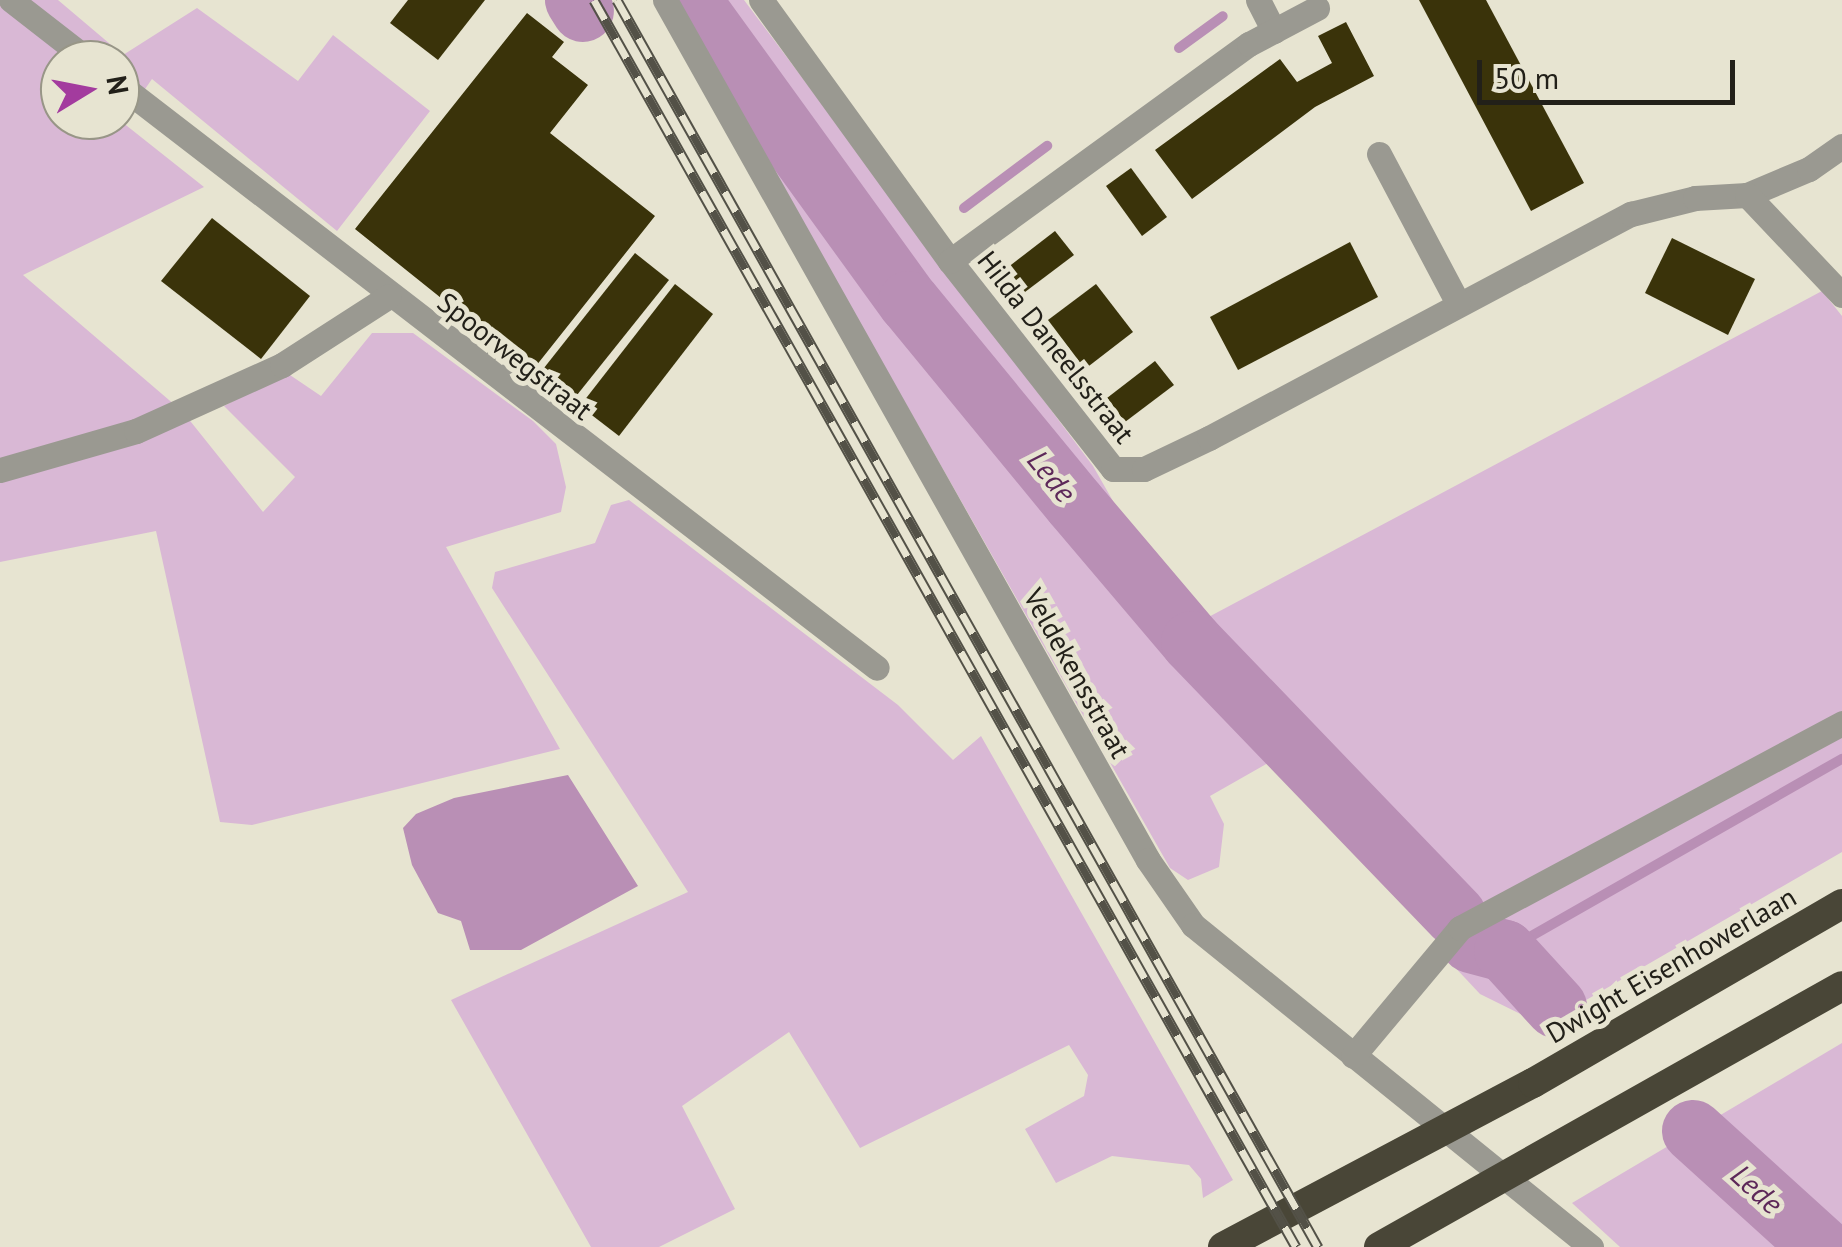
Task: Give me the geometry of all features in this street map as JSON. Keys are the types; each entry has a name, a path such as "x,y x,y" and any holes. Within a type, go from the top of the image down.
{"highway":[{"name":"Dwight Eisenhowerlaan","path":"1224,1247 1533,1083 1842,904"},
{"path":"1378,1247 1842,986"}],"street":[{"path":"11,0 62,40"},
{"name":"Veldekensstraat","path":"664,0 1148,860 1192,925 1590,1247"},
{"name":"Hilda Daneelsstraat","path":"761,0 950,261 1113,469 1144,469 1209,438 1632,214 1695,198 1747,195 1809,169 1842,146"},
{"path":"1258,0 1274,31"},
{"path":"950,261 1274,31 1317,8"},
{"name":"Spoorwegstraat","path":"140,101 877,668"},
{"path":"1379,154 1458,303"},
{"path":"1747,195 1842,295"},
{"path":"0,470 136,431 282,365 389,296"},
{"path":"1353,1056 1460,928 1842,723"}],"shaded area":[{"path":"0,0 58,0 105,40 40,40 40,140 140,140 140,136 204,187 23,275 183,412 263,512 295,477 224,406 287,373 321,396 372,333 413,333 533,421 556,444 566,487 561,512 446,547 560,749 252,825 220,822 156,531 0,562"},
{"path":"676,0 744,0 1093,466 1186,629 1822,291 1842,316 1842,852 1543,1025 1480,994 1450,962 1319,734 1210,796 1224,824 1219,867 1188,880 1170,868"},
{"path":"197,8 298,81 333,35 430,111 337,231 152,79 140,96 140,44"},
{"path":"629,500 898,705 953,760 981,736 1233,1180 1203,1198 1201,1179 1189,1165 1112,1156 1056,1183 1025,1129 1084,1096 1088,1075 1069,1045 860,1148 789,1032 682,1106 735,1209 659,1247 591,1247 451,1000 688,892 492,588 495,572 595,543 611,505"},
{"path":"568,775 638,886 521,950 470,950 461,921 438,913 412,865 403,828 416,814 454,798"},
{"path":"1842,1043 1842,1247 1620,1247 1572,1203"}],"building":[{"path":"408,0 485,0 438,60 390,23"},
{"path":"1419,0 1486,0 1584,183 1531,211"},
{"path":"527,13 564,42 552,57 588,85 550,133 655,216 532,371 355,229"},
{"path":"1346,22 1374,76 1315,107 1192,199 1155,150 1280,59 1297,82 1332,63 1318,36"},
{"path":"1131,168 1167,217 1142,236 1106,186"},
{"path":"212,218 310,296 261,359 161,281"},
{"path":"1055,231 1074,255 1025,292 1007,268"},
{"path":"1672,238 1755,279 1728,335 1645,293"},
{"path":"1350,242 1378,297 1238,370 1210,317"},
{"path":"635,253 669,280 573,400 540,373"},
{"path":"675,284 713,314 619,436 580,406"},
{"path":"1096,284 1133,332 1085,369 1048,320"},
{"path":"1155,361 1174,385 1125,422 1107,398"}],"waterway":[{"name":"Lede","path":"576,0 583,11"},
{"name":"Lede","path":"690,0 909,302 1075,504 1192,642 1456,916"},
{"path":"1179,48 1223,16"},
{"path":"964,208 1047,146"},
{"path":"1505,951 1842,759"},
{"name":"Lede","path":"1471,942 1505,951 1556,1007"},
{"name":"Lede","path":"1693,1131 1821,1247"}],"railway":[{"path":"594,0 1296,1247"},
{"path":"617,0 1318,1247"}]}
